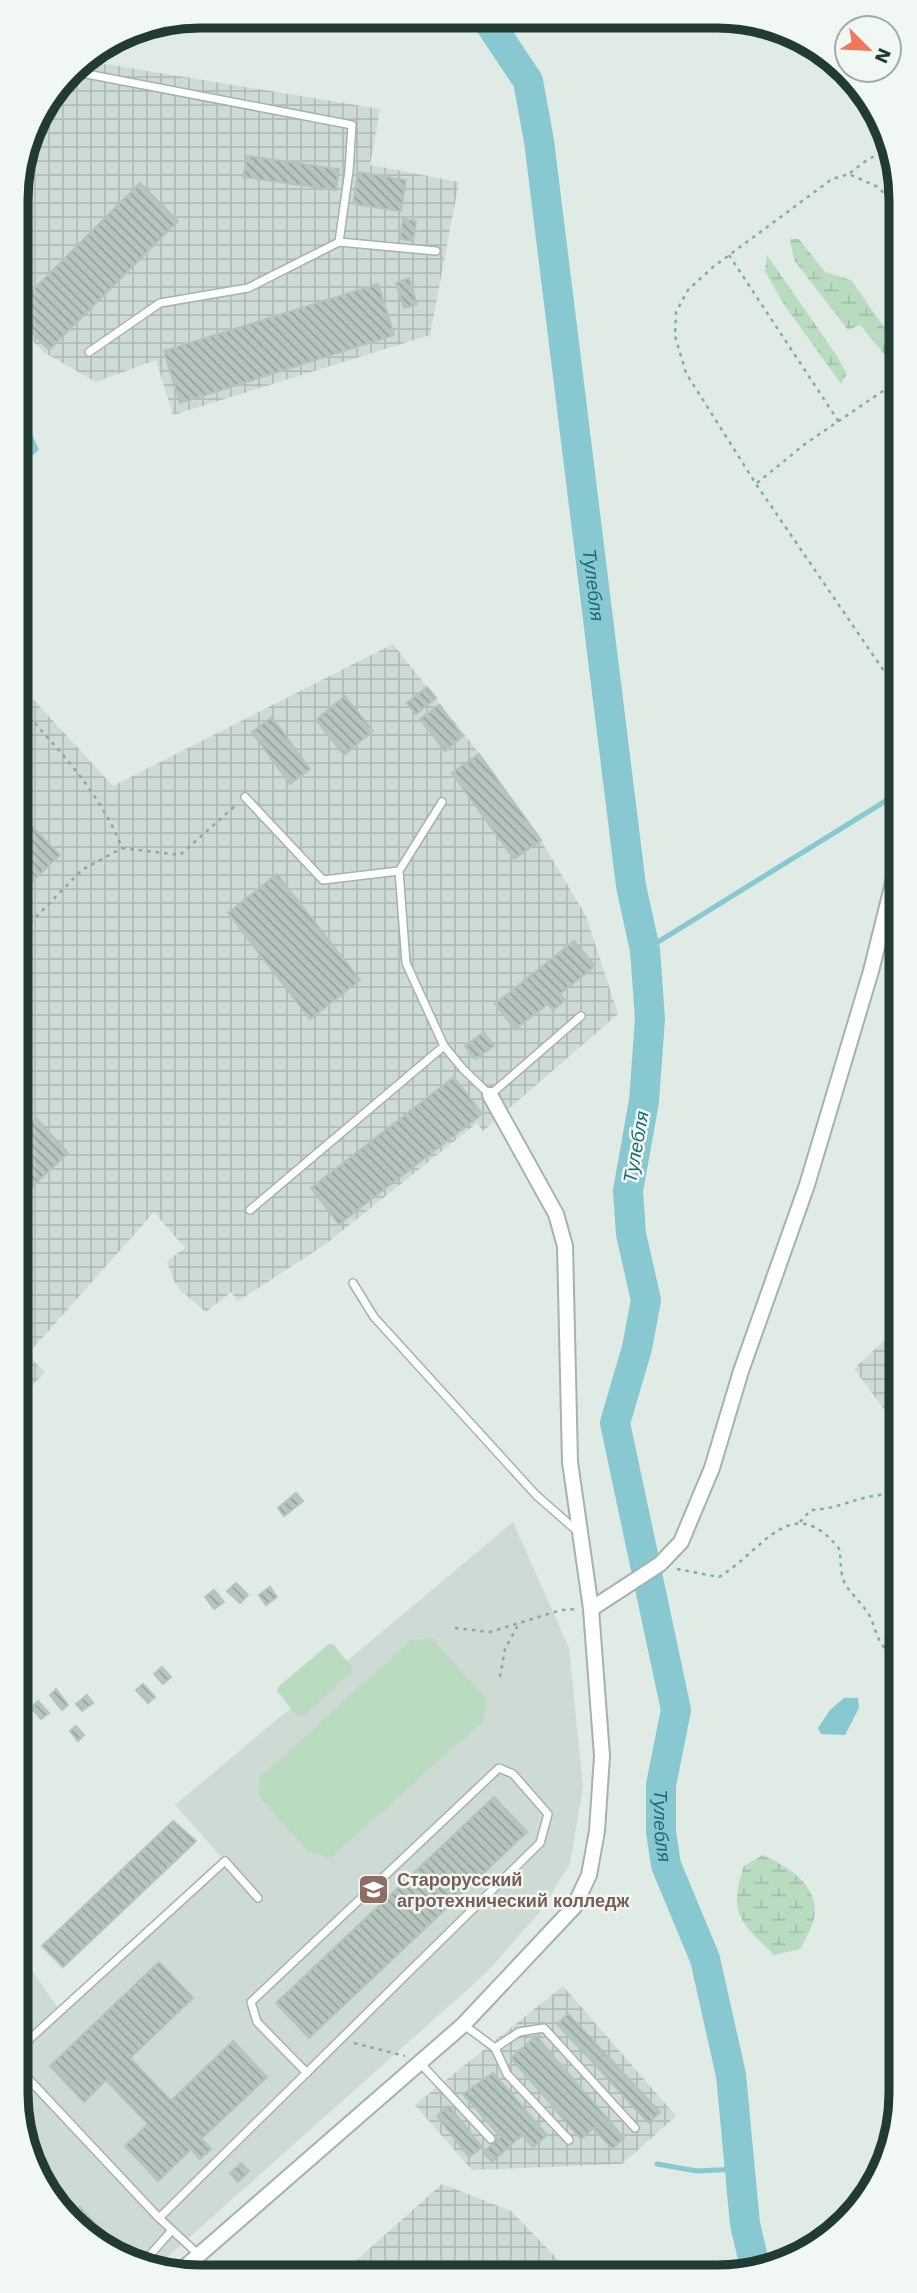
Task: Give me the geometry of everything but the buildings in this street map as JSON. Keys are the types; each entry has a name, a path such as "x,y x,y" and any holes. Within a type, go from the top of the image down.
{"street":[{"path":"591,1609 634,1578 660,1564 681,1542 712,1468 741,1371 807,1185 871,971 889,899"},
{"path":"187,2265 463,2025 574,1907 589,1875 597,1831 602,1756 591,1609 570,1462 565,1246 556,1214 490,1095"}],"lane":[{"path":"84,73 352,125 339,243"},
{"path":"89,352 160,303 248,288 339,243 436,251"},
{"path":"245,797 323,880 399,870"},
{"path":"442,802 399,870 406,963 444,1046 490,1095 581,1016"},
{"path":"250,1210 444,1046"},
{"path":"353,1283 374,1317 536,1495 578,1532"},
{"path":"159,2218 340,2041 540,1843 548,1814 513,1774 499,1768 251,2002 257,2022 307,2073"},
{"path":"28,2041 225,1861 258,1898"},
{"path":"463,2025 495,2048 508,2074 569,2140"},
{"path":"495,2048 519,2032 544,2028 635,2128"},
{"path":"420,2062 491,2139"},
{"path":"28,2078 159,2218 198,2254"},
{"path":"149,2257 172,2230"}],"path":[{"path":"882,153 849,174 832,179 729,255 688,290 676,312 675,336 687,373 756,484 889,678"},
{"path":"849,174 878,187 889,199"},
{"path":"729,255 839,422"},
{"path":"756,484 889,387"},
{"path":"28,716 84,780 113,826 122,848"},
{"path":"28,926 82,870 122,848 180,855 245,797"},
{"path":"800,1522 811,1510 833,1509 862,1496 889,1495"},
{"path":"660,1564 719,1577 732,1570 763,1540 782,1527 800,1522 810,1524 840,1550 839,1568 849,1594 868,1613 881,1644 889,1651"},
{"path":"455,1628 490,1632 561,1610 591,1609"},
{"path":"500,1677 505,1649 518,1625"},
{"path":"340,2041 378,2047 420,2062"}],"shaded area":[{"path":"98,63 380,109 370,165 459,182 430,335 173,415 156,360 96,382 45,353 28,337 29,178 37,145 57,105 78,78"},
{"path":"393,644 479,753 542,842 586,916 618,1014 483,1131 477,1123 323,1246 238,1301 231,1292 206,1312 180,1290 167,1261 185,1248 154,1212 28,1354 28,694 113,786"},
{"path":"889,1336 889,1416 854,1369"},
{"path":"28,1356 45,1372 28,1390"},
{"name":"Старорусский агротехнический колледж","path":"513,1522 569,1648 583,1787 570,1864 539,1913 486,1973 163,2261 114,2242 78,2215 51,2179 41,2159 29,2115 28,1965 63,2015 224,1860 175,1805"},
{"path":"563,1986 676,2116 622,2164 472,2170 415,2105"},
{"path":"442,2184 511,2211 563,2265 351,2265"}],"green space":[{"path":"790,239 799,239 825,272 851,280 889,334 889,356 884,354 860,325 848,330 794,260"},
{"path":"767,255 837,356 847,374 841,384 783,303 765,271"},
{"path":"433,1639 486,1699 484,1720 331,1858 308,1852 259,1796 259,1778 411,1640"},
{"path":"329,1644 334,1645 352,1667 352,1672 303,1717 297,1716 277,1691 279,1686"},
{"path":"763,1855 792,1871 812,1896 814,1918 800,1949 774,1955 745,1925 740,1916 737,1896 744,1866"}],"water":[{"path":"28,429 32,434 39,450 28,459"},
{"path":"844,1698 858,1698 859,1708 845,1735 821,1734 818,1728 830,1710"}],"waterway":[{"name":"Тулебля","path":"493,28 528,81 539,141 631,886 645,950 650,1019 644,1101 628,1191 631,1234 646,1300 637,1348 615,1423 676,1710 661,1785 661,1832 666,1865 705,1959 731,2075 745,2224 754,2261"},
{"path":"645,950 889,799"},
{"path":"657,2164 697,2171 738,2169"}],"place":[{"name":"Старорусский агротехнический колледж","path":"374,1889"}]}
